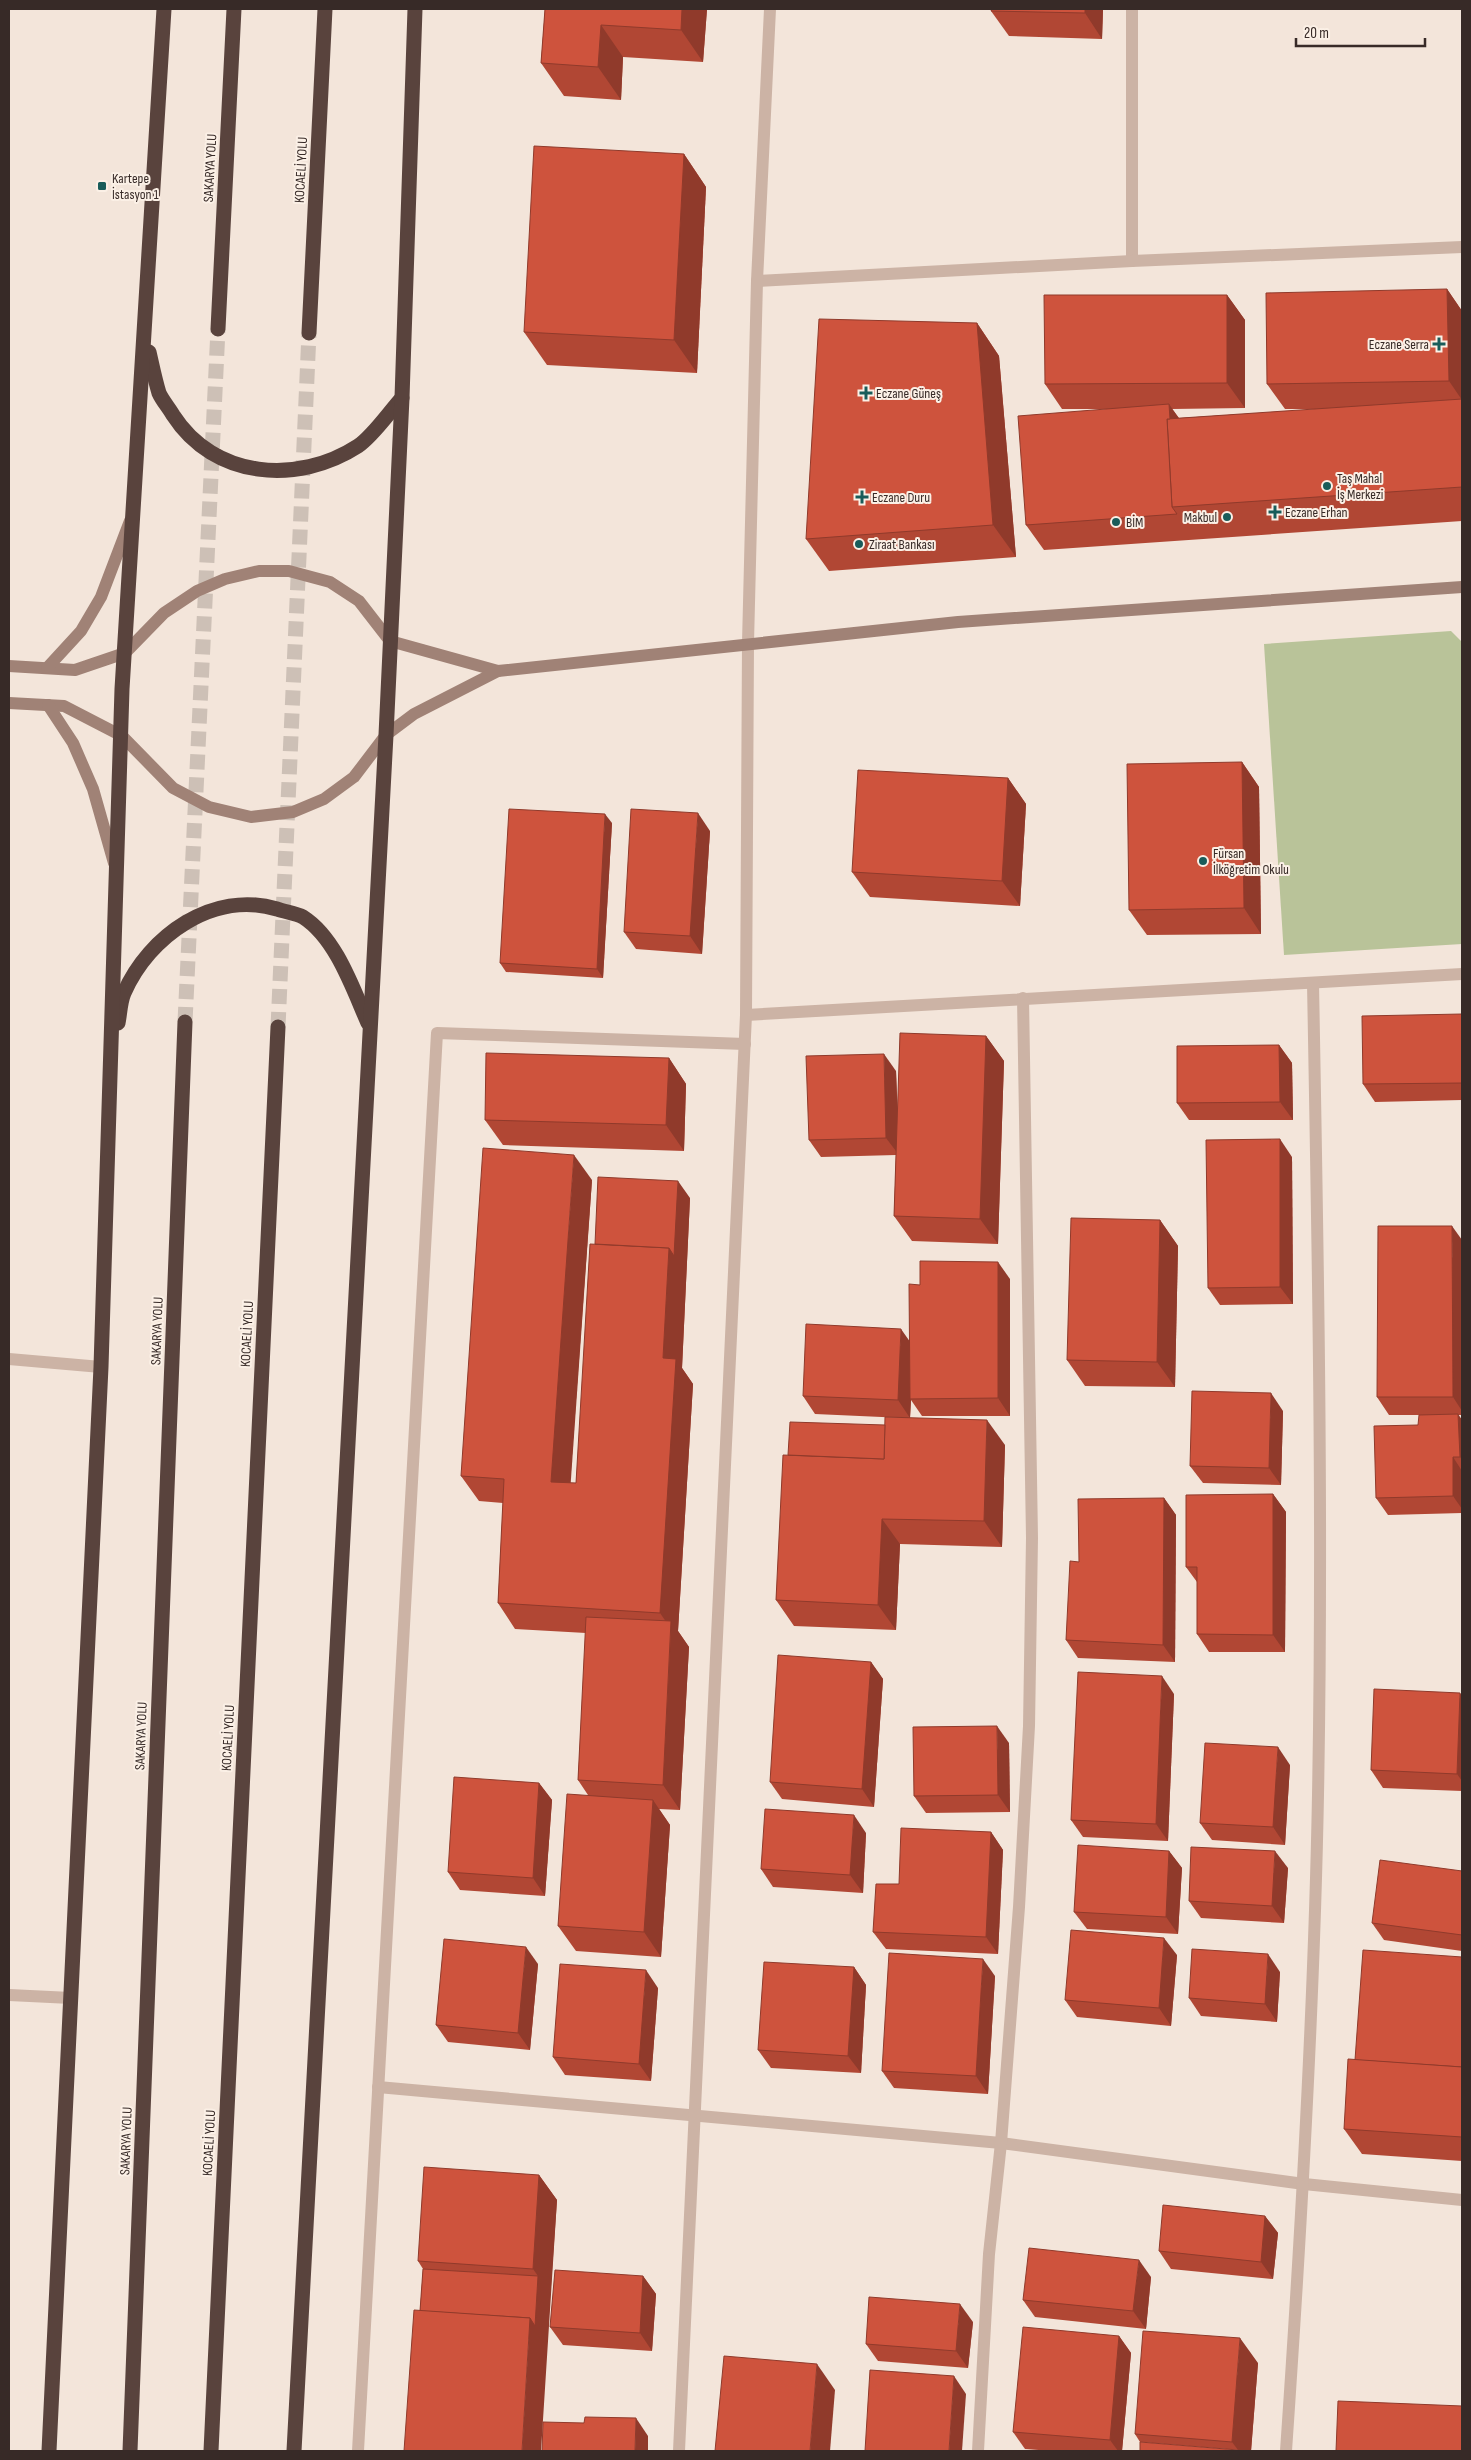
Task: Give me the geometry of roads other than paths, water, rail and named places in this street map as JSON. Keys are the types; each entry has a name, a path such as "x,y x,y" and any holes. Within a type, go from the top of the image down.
{"highway":[{"path":"50,2451 101,1367 108,1074 125,653 164,9"},
{"name":"SAKARYA YOLU","path":"218,329 234,9"},
{"name":"KOCAELİ YOLU","path":"309,333 325,9"},
{"path":"294,2451 386,736 402,398 415,9"},
{"path":"145,338 160,394 182,429 200,447 225,461 257,469 293,470 330,461 360,444 402,398"},
{"path":"108,1074 123,995 134,973 157,944 180,925 209,910 240,904 265,906 302,917 322,937 344,965 370,1027"},
{"name":"SAKARYA YOLU","path":"130,2451 185,1022"},
{"name":"KOCAELİ YOLU","path":"211,2451 278,1027"}],"main road":[{"path":"47,668 80,631 101,597 134,510"},
{"path":"9,666 74,670 125,653 164,613 197,591 225,578 259,570 289,571 330,582 359,601 390,641 498,671"},
{"path":"9,703 64,706 122,736 173,788 209,807 251,817 292,812 324,799 354,777 386,736 414,714 498,671 958,622 1462,587"},
{"path":"48,705 73,743 93,789 116,870"}],"street":[{"path":"679,2451 745,1044 748,644 757,282 770,9"},
{"path":"1132,9 1132,260"},
{"path":"757,282 1132,260 1462,247"},
{"path":"746,1015 1462,974"},
{"path":"1286,2451 1304,2184 1318,1798 1321,1422 1313,983"},
{"path":"978,2451 989,2254 1001,2143 1019,1907 1029,1726 1032,1538 1024,998"},
{"path":"358,2451 436,1033 745,1044"},
{"path":"9,1359 101,1367"},
{"path":"9,1995 71,1998"},
{"path":"378,2087 1001,2143 1304,2184 1462,2200"}],"tunnel":[{"path":"185,1022 218,329"},
{"path":"278,1027 309,333"}],"place":[{"name":"Kartepe İstasyon 1","path":"102,186"},
{"name":"Eczane Serra","path":"1439,344"},
{"name":"Eczane Güneş","path":"866,393"},
{"name":"Taş Mahal İş Merkezi","path":"1327,486"},
{"name":"Eczane Duru","path":"862,497"},
{"name":"Eczane Erhan","path":"1275,512"},
{"name":"Makbul","path":"1227,517"},
{"name":"BİM","path":"1116,522"},
{"name":"Ziraat Bankası","path":"859,544"},
{"name":"Fürsan İlköğretim Okulu","path":"1203,861"}]}
